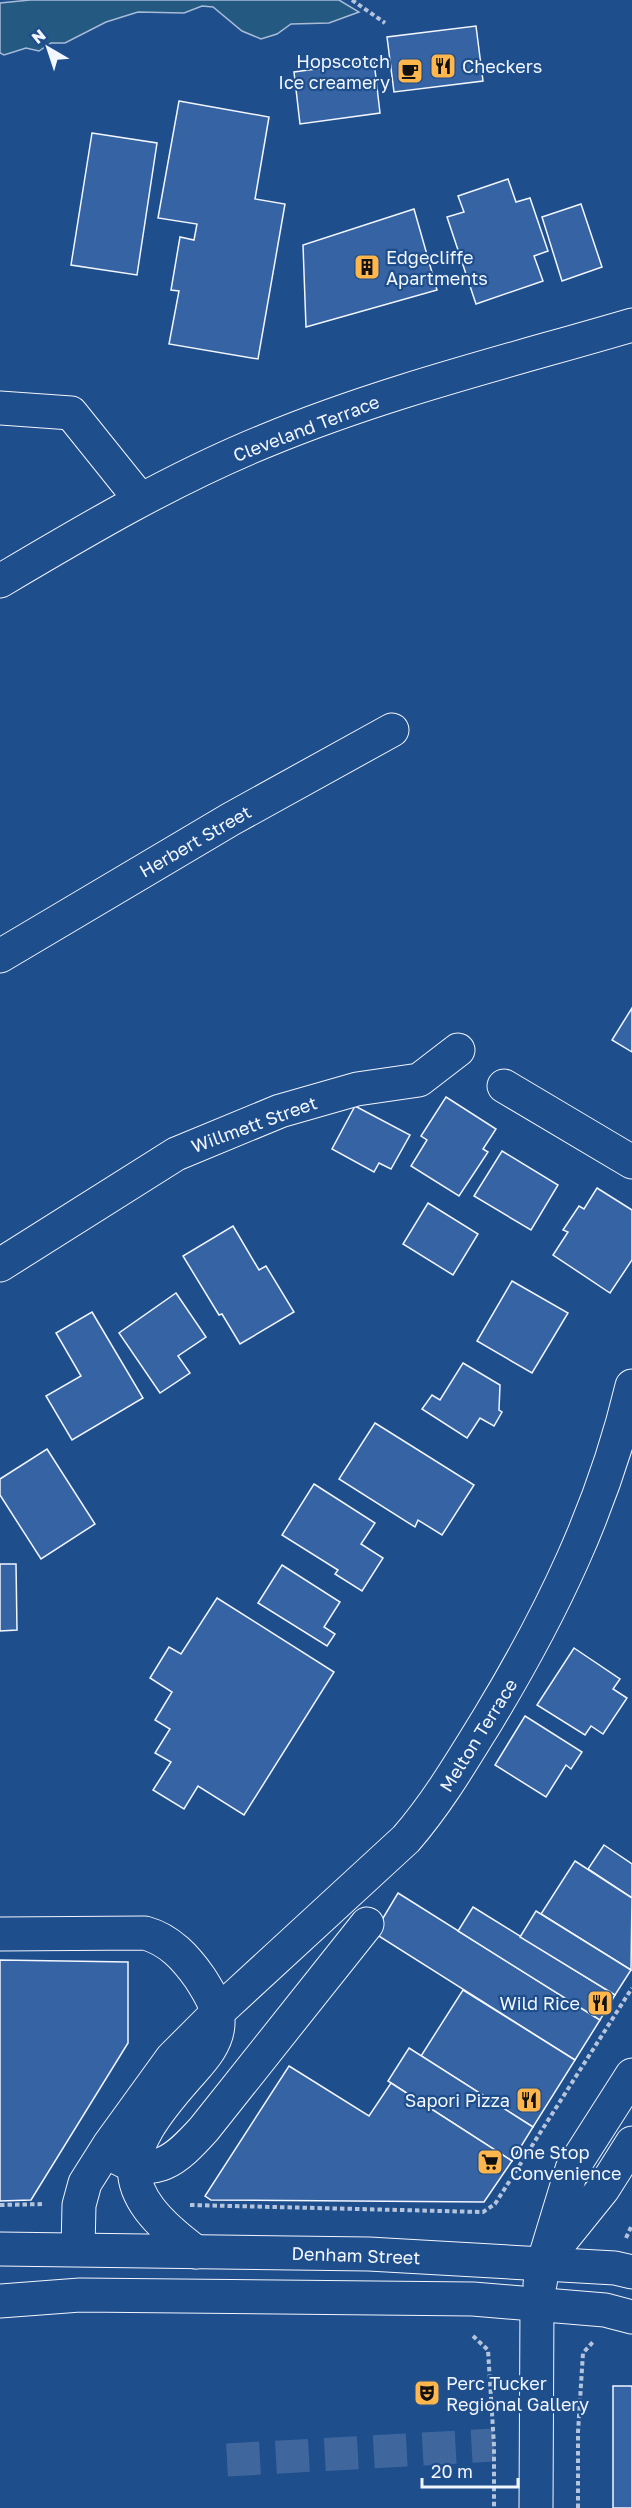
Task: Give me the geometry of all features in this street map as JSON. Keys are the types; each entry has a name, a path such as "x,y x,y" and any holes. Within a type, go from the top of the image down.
{"street":[{"name":"Cleveland Terrace","path":"0,581 140,499 264,441 341,413 632,325"},
{"path":"0,408 71,413 140,499"},
{"name":"Herbert Street","path":"0,956 231,819 392,730"},
{"name":"Willmett Street","path":"0,1265 176,1154 280,1112 357,1089 419,1080 458,1050"},
{"path":"504,1086 632,1162"},
{"name":"Melton Terrace","path":"78,2249 77,2224 85,2183 118,2159 172,2058 217,2013 374,1869 431,1810 528,1653 562,1586 596,1499 632,1386"},
{"path":"118,2159 157,2165 180,2154 204,2129 367,1924"},
{"path":"0,1934 145,1934 157,1936 175,1949 194,1970 217,2013"},
{"path":"536,2508 537,2304 543,2264 572,2169 632,2075"},
{"path":"543,2264 603,2189 632,2143"},
{"path":"118,2159 149,2210 162,2226 196,2252"},
{"name":"Denham Street","path":"0,2249 369,2254 615,2268 632,2272"},
{"path":"78,2249 80,2295"},
{"path":"0,2301 80,2295 473,2299 605,2310 632,2317"}],"path":[{"path":"352,0 385,23"},
{"path":"188,2205 483,2212 495,2204 632,1988"},
{"path":"0,2205 45,2205"},
{"path":"624,2241 632,2225"},
{"path":"473,2336 488,2350 494,2445 494,2508"},
{"path":"578,2508 578,2432 583,2352 598,2337"}],"shaded area":[{"path":"30,0 339,0 359,12 329,23 291,24 277,34 261,39 242,31 213,7 202,6 184,13 138,12 106,22 65,43 51,43 39,51 26,48 4,55 0,53 0,3"}],"building":[{"path":"476,26 483,81 394,92 387,37"},
{"path":"374,61 380,113 300,124 294,72"},
{"path":"179,101 269,117 255,199 285,204 258,359 169,344 179,291 171,290 180,237 194,240 197,224 158,218"},
{"path":"92,133 157,143 137,275 71,265"},
{"path":"508,179 516,202 530,198 548,251 534,256 543,281 476,304 447,217 464,212 458,196"},
{"path":"581,204 602,267 562,281 542,217"},
{"name":"Edgecliffe Apartments","path":"414,209 437,290 306,327 303,245"},
{"path":"632,1008 632,1052 612,1040"},
{"path":"446,1097 496,1129 483,1149 488,1152 459,1196 411,1166 427,1140 421,1136"},
{"path":"355,1106 410,1135 391,1169 379,1163 374,1172 332,1149"},
{"path":"502,1151 558,1185 531,1230 474,1196"},
{"path":"597,1188 632,1210 632,1260 610,1293 553,1255 568,1232 563,1230 579,1206 584,1209"},
{"path":"428,1203 478,1234 453,1275 403,1244"},
{"path":"233,1226 259,1270 266,1266 294,1312 240,1344 222,1314 219,1315 183,1256"},
{"path":"512,1281 568,1313 532,1373 477,1341"},
{"path":"176,1293 206,1337 178,1356 190,1373 160,1393 119,1333"},
{"path":"92,1312 143,1398 72,1440 46,1396 81,1376 56,1333"},
{"path":"463,1363 500,1385 499,1410 502,1412 494,1426 480,1418 467,1438 422,1409 432,1395 440,1400"},
{"path":"375,1423 474,1485 442,1535 418,1520 415,1527 339,1479"},
{"path":"47,1449 95,1524 41,1559 0,1495 0,1479"},
{"path":"314,1484 375,1523 361,1544 383,1558 362,1591 335,1574 338,1570 282,1535"},
{"path":"0,1564 16,1564 17,1630 0,1631"},
{"path":"282,1565 340,1602 324,1627 335,1634 327,1646 258,1603"},
{"path":"217,1598 334,1672 244,1815 198,1786 184,1809 153,1790 171,1762 155,1753 170,1729 155,1720 172,1692 150,1678 169,1647 181,1654"},
{"path":"574,1648 620,1679 613,1689 627,1698 603,1734 591,1726 585,1735 537,1705"},
{"path":"525,1716 582,1752 571,1769 566,1765 546,1797 495,1765"},
{"path":"604,1845 632,1864 632,1898 588,1869"},
{"path":"575,1861 632,1898 631,1970 541,1914"},
{"path":"398,1893 600,2020 575,2060 374,1933"},
{"path":"473,1907 615,1995 600,2020 458,1931"},
{"path":"536,1911 631,1970 615,1995 520,1937"},
{"path":"0,1960 128,1962 128,2043 31,2200 0,2201"},
{"path":"463,1990 575,2060 533,2127 421,2056"},
{"path":"409,2048 533,2127 512,2161 388,2081"},
{"path":"289,2066 369,2116 391,2083 512,2161 484,2202 211,2200 205,2196"},
{"path":"613,2386 632,2386 632,2508 613,2508"}],"tunnel":[{"path":"227,2460 494,2445"}],"place":[{"name":"Checkers","path":"443,66"},
{"name":"Hopscotch Ice creamery","path":"410,71"},
{"name":"Edgecliffe Apartments","path":"367,267"},
{"name":"Wild Rice","path":"600,2003"},
{"name":"Sapori Pizza","path":"529,2100"},
{"name":"One Stop Convenience","path":"490,2162"},
{"name":"Perc Tucker Regional Gallery","path":"427,2393"}]}
